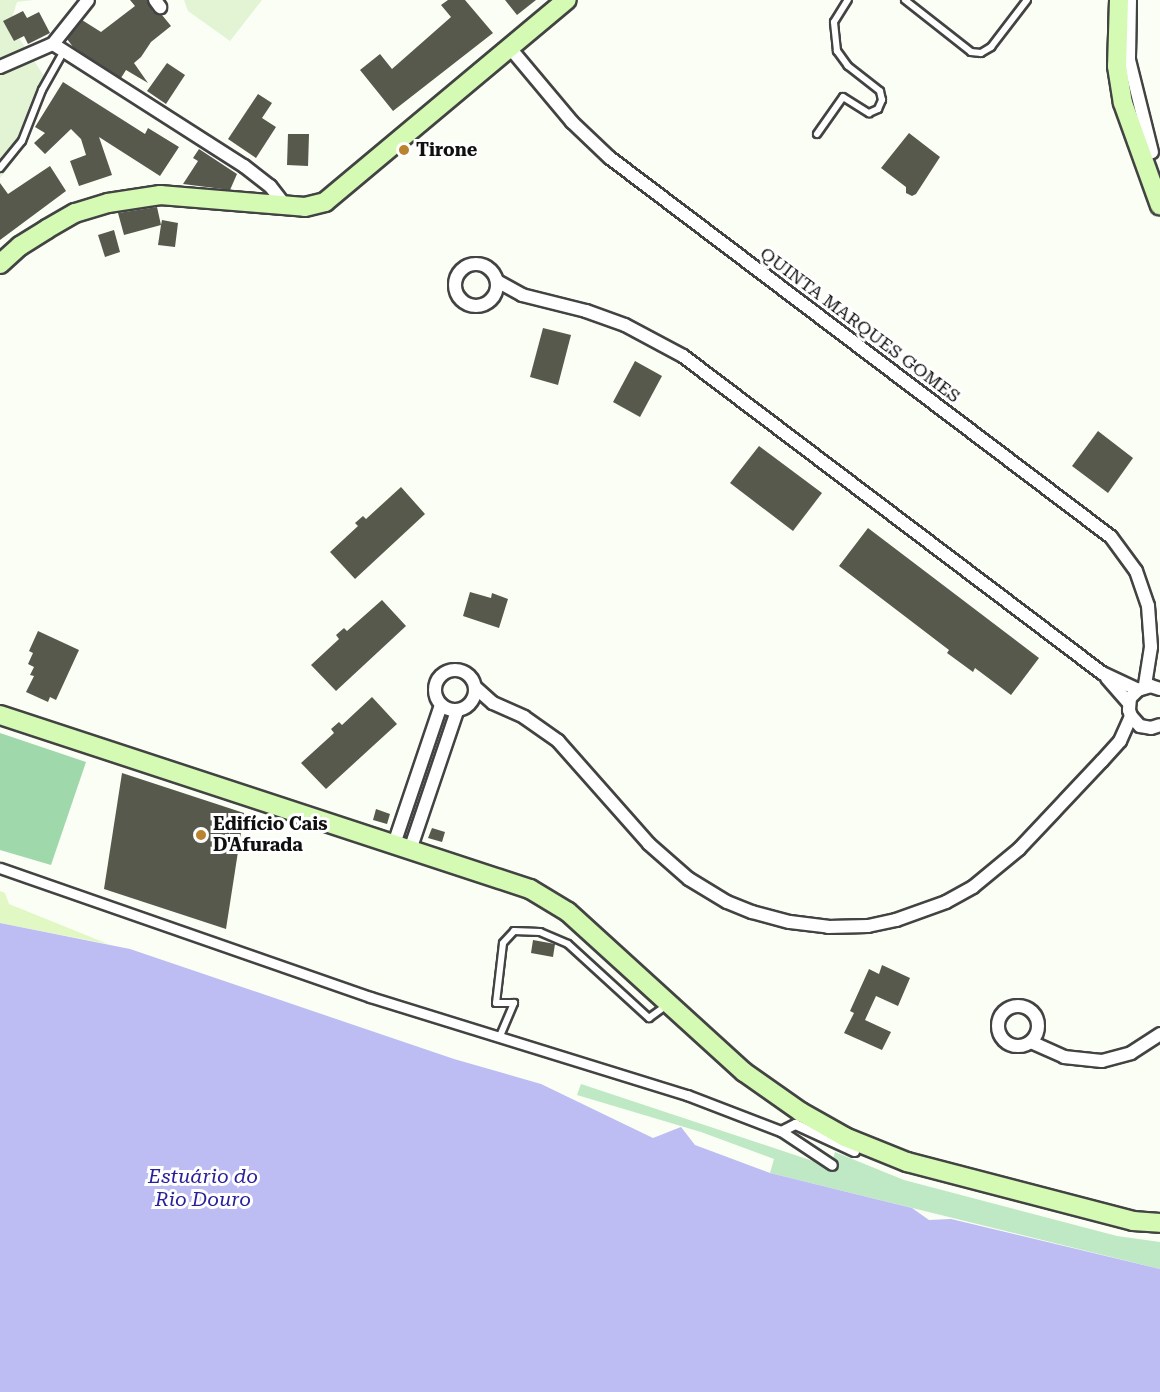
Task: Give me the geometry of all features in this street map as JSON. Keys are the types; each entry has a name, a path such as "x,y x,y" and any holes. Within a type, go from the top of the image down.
{"main road":[{"path":"0,264 20,246 46,229 75,213 108,203 159,195 312,207 331,198 567,0"},
{"path":"1119,0 1117,66 1123,103 1150,151 1160,206"},
{"path":"0,715 530,889 549,898 744,1072 801,1112 844,1137 907,1162 1133,1221 1160,1223"}],"street":[{"path":"0,67 53,44 88,0"},
{"path":"1130,0 1129,60 1150,151"},
{"path":"53,44 244,166 270,186 284,204"},
{"name":"QUINTA MARQUES GOMES","path":"510,48 564,114 610,158 1111,537 1125,553 1141,580 1149,614 1150,688"},
{"path":"475,687 493,703 524,717 558,741 649,844 689,879 752,912 790,922 828,927 868,926 903,918 946,903 973,887 1019,849 1120,741 1131,716 1129,703 1102,673 683,356 650,336 611,320 522,295 497,281 490,269 478,264 465,267 456,278 456,292 465,303 478,306 493,297 522,295"},
{"path":"493,297 497,281"},
{"path":"402,847 441,705 434,689 443,673 456,669 463,671 473,680 475,693 469,705"},
{"path":"1102,673 1150,688"},
{"path":"1129,703 1150,688"},
{"path":"402,847 457,711 469,705 493,703"},
{"path":"441,705 457,711"},
{"path":"1131,716 1140,726 1156,728"},
{"path":"1120,741 1156,728"},
{"path":"0,868 370,997 687,1095 781,1131 832,1165"},
{"path":"1031,1042 1064,1057 1083,1061 1102,1061 1131,1053 1160,1034"},
{"path":"781,1131 795,1124 854,1151"}],"lane":[{"path":"817,134 843,97 869,113 878,109 882,100 880,91 848,66 837,51 834,22 848,0"},
{"path":"905,0 970,52 981,53 991,47 1027,0"},
{"path":"0,168 22,141 42,90 64,51"},
{"path":"500,1036 514,1003 496,1003 503,943 514,931 540,932 568,944 649,1018 668,1004"}],"shaded area":[{"path":"0,0 33,0 17,2 10,24 46,79 43,97 17,156 0,178"},
{"path":"184,0 262,0 230,41 188,11"},
{"path":"0,733 86,762 51,865 0,850"},
{"path":"581,1084 831,1167 835,1152 904,1180 1117,1236 1160,1242 1160,1269 770,1173 774,1159 701,1132 577,1095"}],"sand":[{"path":"0,891 5,893 9,904 108,944 0,923"}],"water":[{"name":"Estuário do Rio Douro","path":"0,923 130,949 454,1059 541,1084 653,1138 681,1127 695,1145 770,1173 912,1208 929,1220 951,1219 1160,1269 1160,1392 0,1392"}],"building":[{"path":"130,0 147,0 153,12 162,15 171,26 151,42 134,63 148,83 126,70 121,78 73,47 67,39 82,20 101,32 135,6"},
{"path":"448,0 465,0 493,33 393,111 360,70 380,54 392,69 451,17 441,5"},
{"path":"505,0 536,0 517,15"},
{"path":"23,11 27,18 39,12 50,33 28,44 24,36 14,41 3,21"},
{"path":"167,63 185,75 166,104 147,91"},
{"path":"63,82 145,134 148,128 179,147 160,176 99,137 112,175 79,186 70,161 86,155 81,139 71,129 45,154 34,143 45,133 35,127"},
{"path":"258,94 272,103 262,118 276,127 256,158 228,139"},
{"path":"909,133 940,157 916,194 912,196 906,193 906,187 881,168"},
{"path":"288,134 309,134 308,166 287,165"},
{"path":"199,149 237,174 230,190 183,184 198,161 193,158"},
{"path":"50,166 66,191 0,240 0,183 8,194"},
{"path":"157,207 161,225 124,235 118,213"},
{"path":"162,220 178,223 175,247 158,245"},
{"path":"114,230 120,252 105,257 98,235"},
{"path":"543,328 571,335 558,385 530,377"},
{"path":"635,361 662,376 640,417 613,402"},
{"path":"1098,431 1133,458 1108,493 1072,466"},
{"path":"759,446 822,493 793,531 730,483"},
{"path":"401,487 425,514 355,579 330,552 358,526 355,523 363,516 366,519"},
{"path":"868,528 1039,658 1011,695 975,668 973,672 947,653 949,650 839,566"},
{"path":"470,592 491,598 492,593 508,599 499,628 463,616"},
{"path":"382,600 406,626 336,691 311,665 339,639 336,635 344,628 347,631"},
{"path":"38,631 79,650 56,700 50,697 48,702 26,692 34,676 30,675 34,667 28,664 33,653 29,651"},
{"path":"372,697 397,724 326,789 301,763 334,733 331,729 339,722 342,725"},
{"path":"122,773 244,813 226,929 104,889"},
{"path":"376,809 390,814 387,824 373,820"},
{"path":"432,828 445,832 442,842 428,838"},
{"path":"533,940 555,944 553,957 531,953"},
{"path":"882,965 910,978 898,1006 876,996 865,1020 891,1032 882,1050 844,1033 854,1013 850,1011 869,969 879,974"}],"place":[{"name":"Tirone","path":"404,150"},
{"name":"Edifício Cais D'Afurada","path":"201,835"}]}
